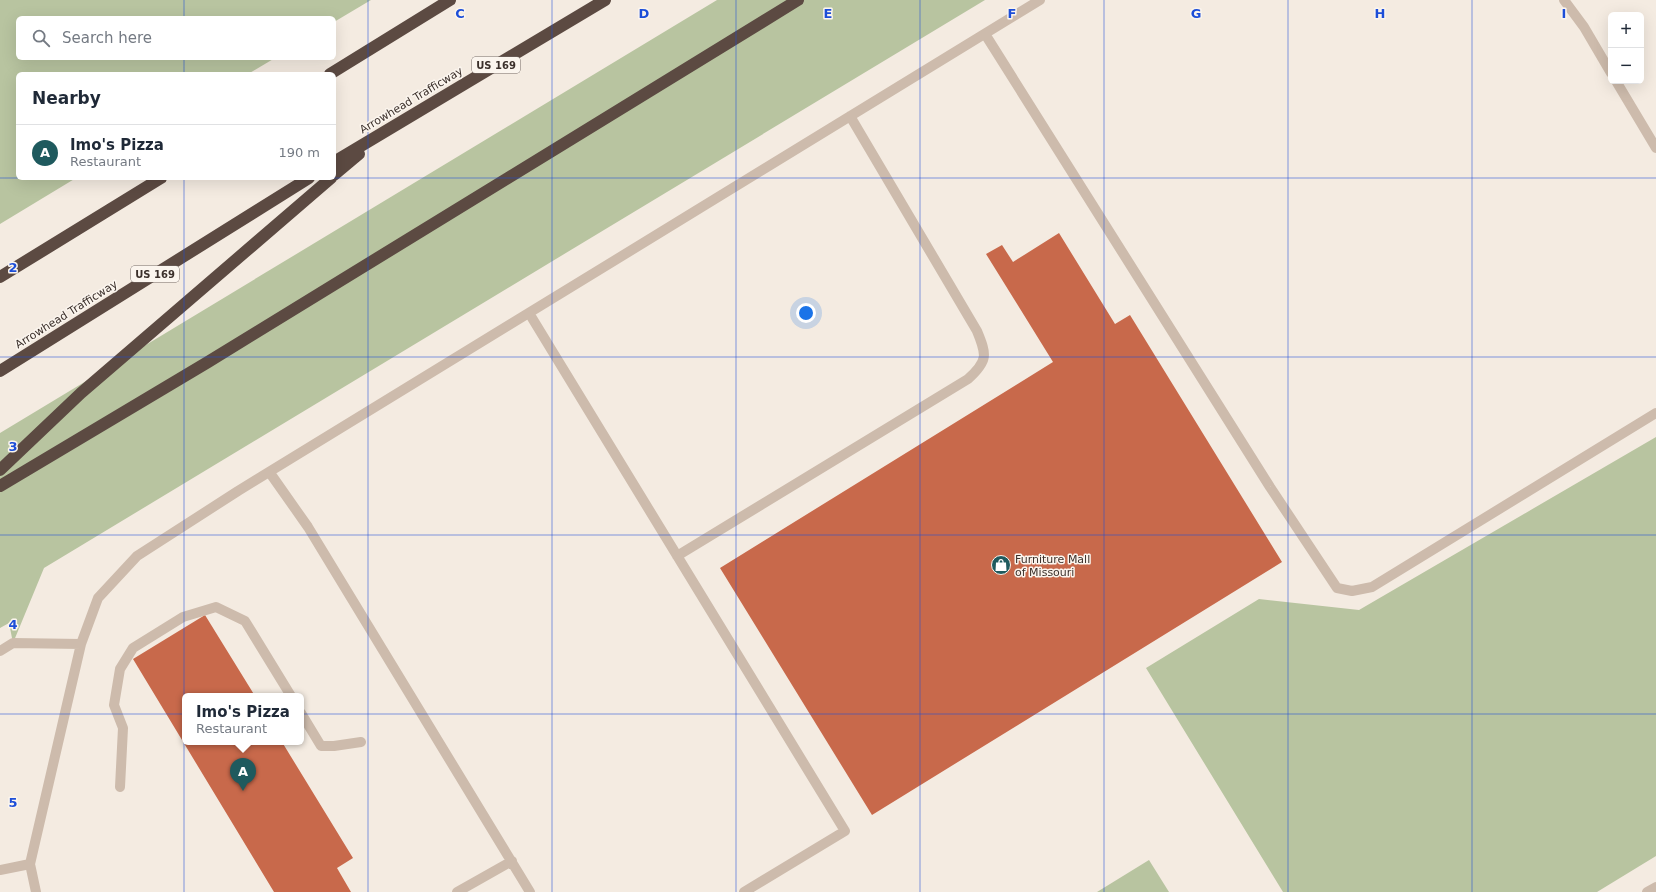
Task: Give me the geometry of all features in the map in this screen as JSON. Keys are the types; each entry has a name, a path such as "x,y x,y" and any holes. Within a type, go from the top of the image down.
{"highway":[{"path":"333,72 450,0"},
{"name":"Arrowhead Trafficway","path":"336,161 605,0"},
{"path":"0,486 214,358 798,0"},
{"path":"336,173 388,129"},
{"path":"0,277 158,180"},
{"name":"Arrowhead Trafficway","path":"0,371 306,180"},
{"path":"0,470 81,394 329,180"}],"lane":[{"path":"36,892 30,864 82,644 98,598 137,556 270,472 1040,0"},
{"path":"1564,0 1584,27 1608,68"},
{"path":"984,34 1270,487 1337,588 1352,591 1372,586 1656,413"},
{"path":"1618,84 1656,148"},
{"path":"677,556 962,382 982,367 985,351 977,331 850,116"},
{"path":"529,313 845,831 751,890"},
{"path":"270,472 308,526 530,892"},
{"path":"120,787 123,728 114,705 120,669 133,648 183,617 216,607 245,621 289,693"},
{"path":"0,651 13,643 82,644"},
{"path":"304,718 321,746 334,746 361,742"},
{"path":"457,892 512,861"},
{"path":"0,870 30,864"},
{"path":"1647,892 1656,887"}],"green space":[{"path":"0,0 371,0 336,21 336,16 16,16 16,60 272,60 251,72 16,72 16,180 73,180 0,224"},
{"path":"717,0 985,0 44,568 13,643 9,623 0,628 0,433"},
{"path":"1656,437 1656,856 1597,892 1283,892 1146,668 1259,599 1359,610"},
{"path":"1149,860 1169,892 1097,892"}],"building":[{"name":"Furniture Mall of Missouri","path":"1059,233 1115,324 1130,315 1282,562 872,815 720,568 1053,362 986,254 1002,245 1013,262"},
{"path":"205,615 253,693 182,693 182,740 133,659"},
{"path":"185,745 284,745 353,858 337,868 351,892 274,892"}],"place":[{"name":"Furniture Mall of Missouri","path":"1001,565"},
{"name":"Imo's Pizza","path":"243,791"}]}
